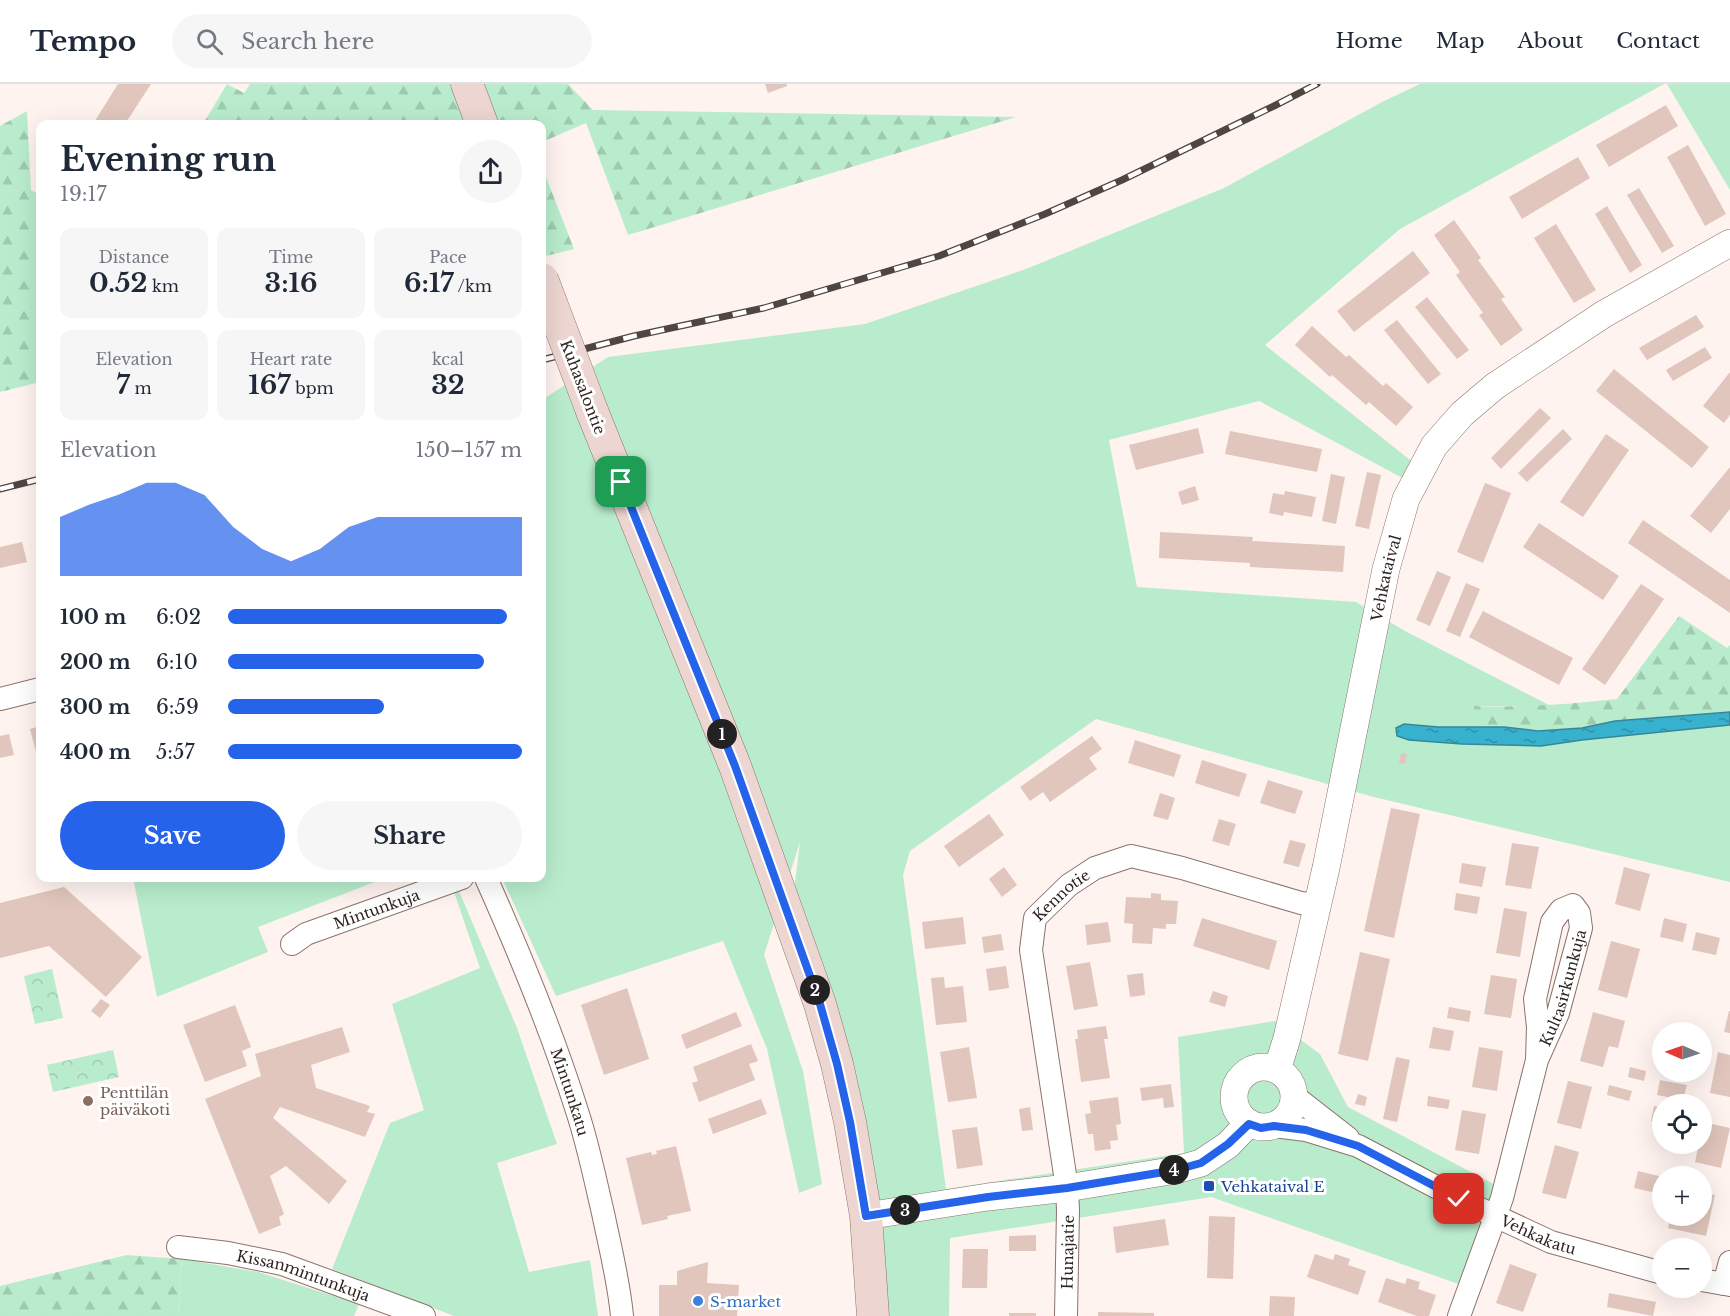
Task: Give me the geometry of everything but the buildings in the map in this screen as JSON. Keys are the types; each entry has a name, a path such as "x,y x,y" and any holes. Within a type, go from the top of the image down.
{"main road":[{"path":"467,84 480,120"},
{"name":"Kuhasalontie","path":"546,290 592,411 735,766 820,1004 842,1088 866,1216 873,1316"}],"street":[{"name":"Vehkataival","path":"1277,1070 1287,1038 1317,905 1386,569 1406,499 1434,446 1462,414 1495,386 1604,314 1730,243"},
{"path":"0,699 36,690"},
{"name":"Kennotie","path":"1067,1188 1031,950 1035,918 1069,885 1095,868 1131,856 1182,868 1301,903 1317,905"},
{"name":"Mintunkuja","path":"292,944 306,934 451,882"},
{"name":"Mintunkatu","path":"488,882 528,974 578,1112 607,1231 622,1316"},
{"name":"Kultasirkunkuja","path":"1495,1216 1502,1198 1537,1060 1558,1013 1581,928 1579,913 1573,905 1561,910 1551,922 1535,999 1538,1027 1537,1060"},
{"path":"866,1216 988,1197 1067,1188 1176,1170 1201,1163 1261,1125 1285,1119 1289,1114 1294,1096 1292,1085 1277,1070 1266,1067 1245,1074 1234,1094 1235,1106 1240,1116 1261,1125"},
{"name":"Vehkakatu","path":"1294,1096 1358,1146"},
{"name":"Vehkakatu","path":"1261,1125 1306,1130 1358,1146 1551,1242 1652,1271"},
{"name":"Hunajatie","path":"1066,1316 1067,1188"},
{"path":"1459,1316 1495,1216"},
{"name":"Kissanmintunkuja","path":"178,1247 228,1253 282,1264 424,1316"},
{"path":"1712,1282 1727,1285 1730,1262"}],"green space":[{"path":"227,84 244,93 250,84 568,84 593,110 1016,117 628,235 586,123 546,140 546,120 205,120"},
{"path":"1420,84 1664,84 1400,229 1265,345 1419,467 1410,482 1259,401 1109,440 1137,587 1356,602 1405,631 1551,706 1475,706 1475,727 1404,724 1541,746 1730,725 1730,882 1374,797 1096,719 910,851 903,875 946,1189 1184,1153 1178,1037 1275,1021 1320,1054 1348,1107 1503,1189 1467,1287 1211,1197 950,1238 949,1316 881,1316 794,891 800,842 764,955 803,1071 822,1184 799,1193 767,1049 723,941 556,996 504,882 546,882 546,397 608,357 865,324 1026,269 1224,188 1382,102"},
{"path":"1667,84 1730,84 1730,190"},
{"path":"27,111 31,190 36,193 36,383 0,392 0,126"},
{"path":"546,177 574,249 546,256"},
{"path":"1679,616 1727,648 1730,645 1730,712 1615,721 1582,728 1538,731 1504,727 1475,727 1474,706 1546,705 1617,699"},
{"path":"134,882 375,882 258,927 268,952 157,997"},
{"path":"459,891 517,1028 557,1144 497,1163 529,1272 590,1260 598,1316 454,1316 332,1269 390,1123 424,1110 392,1004 480,968 454,892"},
{"path":"52,969 63,1018 35,1024 24,976"},
{"path":"113,1050 119,1077 53,1092 47,1065"},
{"path":"127,1255 182,1259 178,1316 0,1316 0,1286"},
{"path":"182,1259 258,1272 359,1304 354,1316 178,1316"}],"water":[{"path":"1730,712 1730,725 1541,746 1409,740 1397,736 1396,728 1404,724 1438,727 1504,727 1538,731 1582,728 1615,721"}],"railway":[{"path":"546,359 634,336 764,308 939,256 1045,214 1122,180 1317,84"},
{"path":"0,489 36,480"}],"place":[{"name":"Penttilän päiväkoti","path":"88,1101"},
{"name":"Vehkataival E","path":"1209,1186"},
{"name":"S-market","path":"698,1301"}],"route":[{"path":"621,482 735,766 820,1004 850,1122 866,1216 988,1197 1067,1188 1176,1170 1201,1163 1228,1144 1249,1124 1261,1128 1274,1126 1306,1130 1358,1146 1459,1199"}]}
